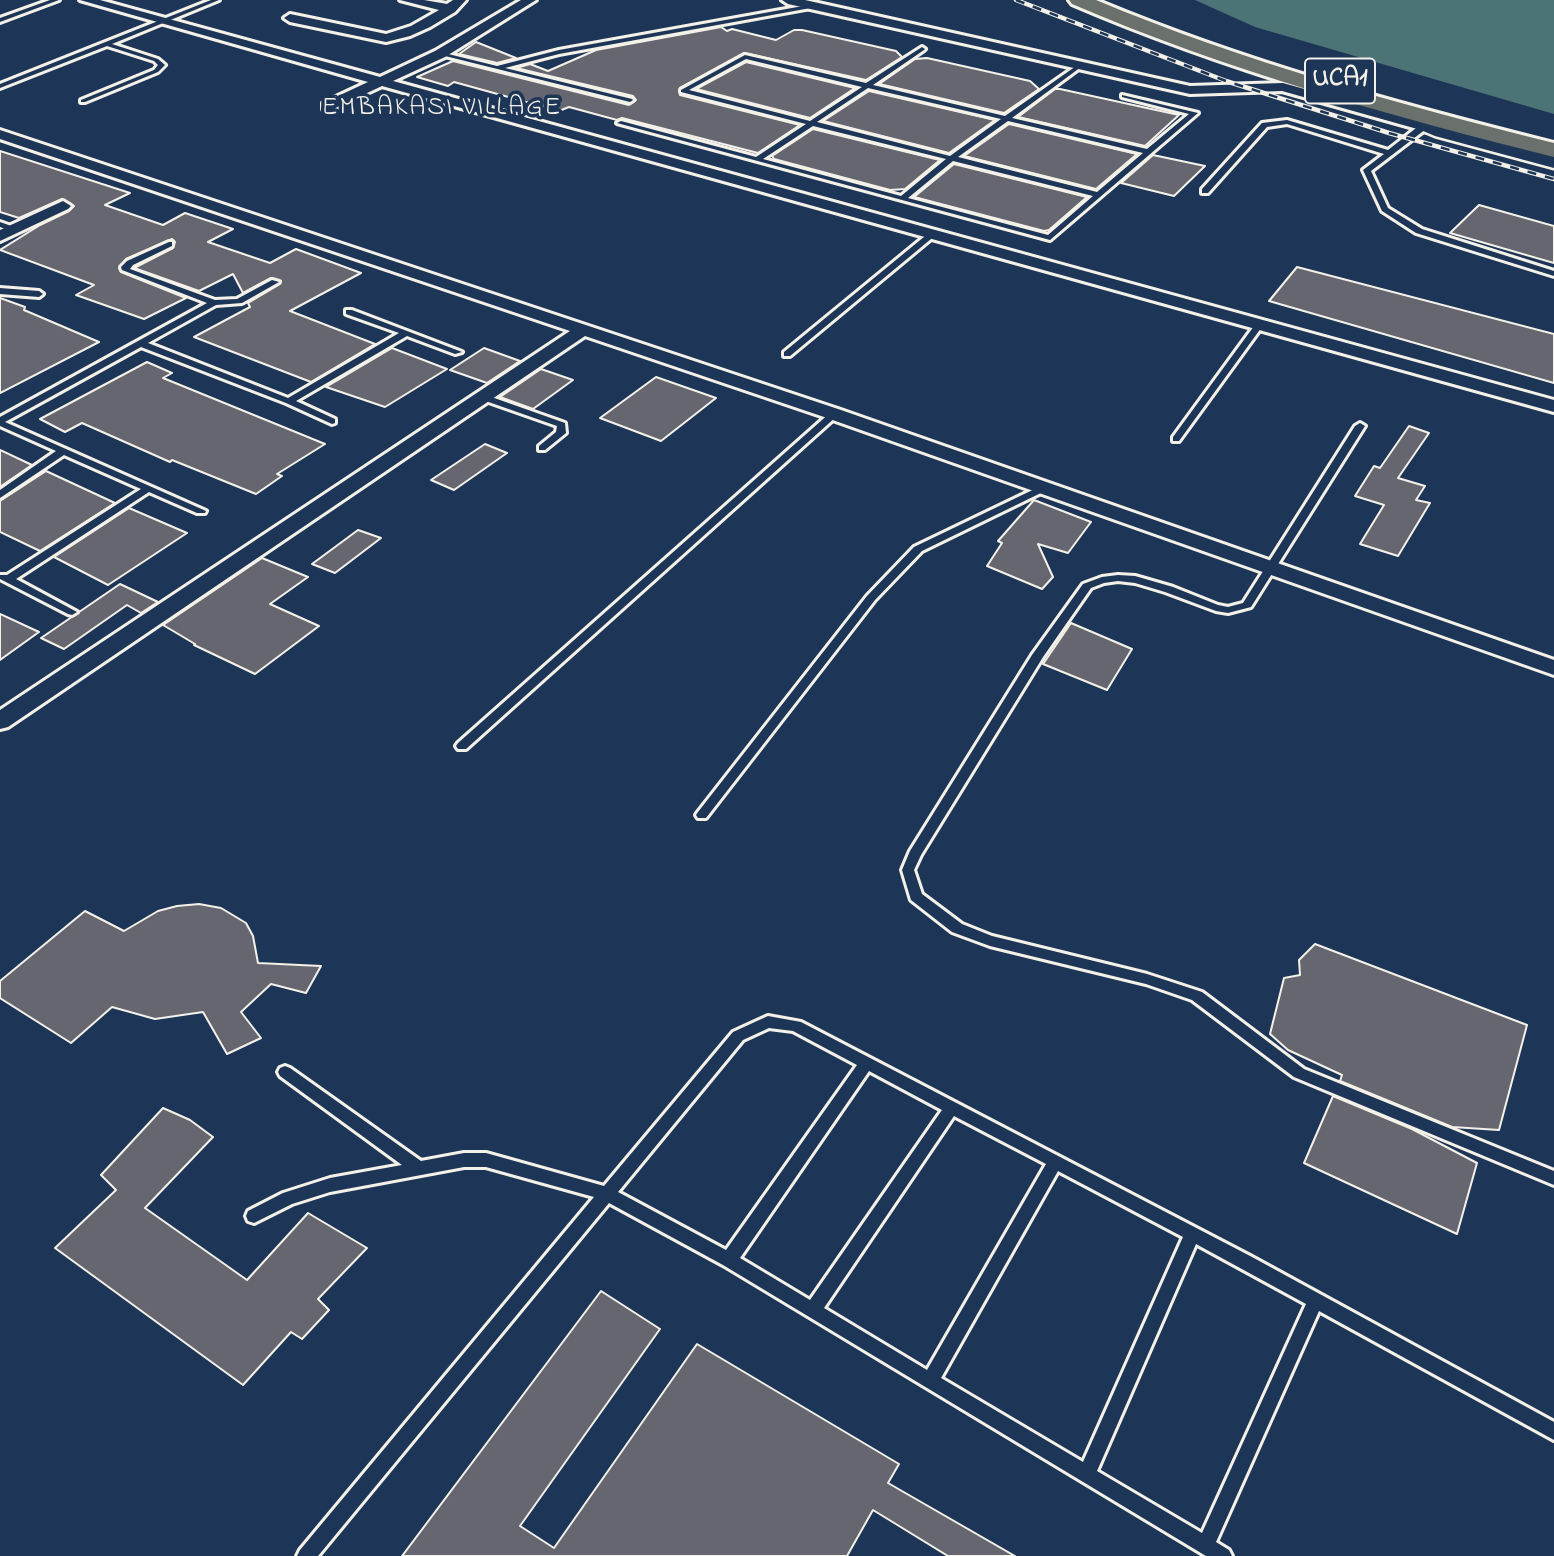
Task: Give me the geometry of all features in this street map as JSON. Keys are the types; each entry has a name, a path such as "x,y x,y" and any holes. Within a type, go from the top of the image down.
{"main road":[{"name":"UCA1","path":"1079,0 1141,28 1236,61 1554,150"},
{"name":"UCA1","path":"1154,9 1317,74 1554,142"},
{"path":"1141,28 1175,17"},
{"name":"UCA1","path":"1362,97 1433,130 1554,162"}],"street":[{"path":"88,0 1554,406"},
{"path":"407,0 456,4"},
{"path":"328,106 440,54 530,0"},
{"path":"788,0 1189,90 1283,87 1433,130"},
{"path":"290,18 386,38 400,36 456,4"},
{"path":"0,134 834,414 1554,668"},
{"path":"5,230 63,206"},
{"path":"0,721 583,330"}],"lane":[{"path":"0,20 57,0"},
{"path":"0,86 216,0"},
{"path":"499,67 559,52 814,6"},
{"path":"83,101 156,71 162,65 156,60 110,44"},
{"path":"758,159 922,49"},
{"path":"440,54 630,100"},
{"path":"1099,195 683,91 745,57 1148,152"},
{"path":"902,199 951,158 1079,66"},
{"path":"621,123 1050,238 1194,113 1124,96"},
{"path":"1205,191 1258,131 1272,122 1287,122 1389,153"},
{"path":"1433,130 1389,153 1367,170 1385,209 1419,230 1554,274"},
{"path":"787,354 933,234"},
{"path":"169,244 130,263 125,267 126,270 214,303"},
{"path":"0,422 214,303 239,301 275,282"},
{"path":"0,291 38,294"},
{"path":"349,312 458,352"},
{"path":"1176,439 1260,324"},
{"path":"289,401 406,333"},
{"path":"140,344 289,401 332,421"},
{"path":"483,397 562,425 561,433 542,448"},
{"path":"462,746 834,414"},
{"path":"0,422 201,511"},
{"path":"1360,426 1247,605 1228,610 1125,578 1097,580 1087,586 1038,655 915,854 908,870 916,897 957,928 990,941 1147,979 1197,996 1299,1073 1554,1178"},
{"path":"0,495 63,451"},
{"path":"4,577 149,488"},
{"path":"702,815 872,598 918,549 1043,488"},
{"path":"4,577 72,612"},
{"path":"306,1556 738,1036 768,1022 796,1026 952,1107 1316,1300 1554,1431"},
{"path":"729,1260 867,1063"},
{"path":"285,1072 421,1169"},
{"path":"812,1311 952,1107"},
{"path":"254,1216 288,1198 330,1185 464,1160 486,1160 607,1194 729,1260 1223,1556"},
{"path":"930,1381 1055,1162"},
{"path":"1086,1475 1192,1234"},
{"path":"1205,1546 1316,1300"}],"green space":[{"path":"1195,0 1554,0 1554,114 1255,27"}],"building":[{"path":"721,27 727,31 732,29 776,40 794,30 802,30 896,51 902,57 866,80 744,53 680,88 680,95 800,125 758,153 622,118 617,120 569,107 559,111 454,82 448,86 417,77 453,61 629,105 636,100 633,96 516,68 530,64 548,71 596,50"},
{"path":"476,42 516,58 497,63 459,54"},
{"path":"927,58 1030,81 1039,89 1004,113 879,84 915,59"},
{"path":"746,62 855,88 810,118 696,89"},
{"path":"1055,89 1179,115 1145,146 1018,117"},
{"path":"869,91 995,120 949,153 823,121"},
{"path":"1009,124 1137,154 1096,189 964,156"},
{"path":"813,129 940,160 905,189 890,190 774,159 772,156"},
{"path":"0,151 130,193 105,205 163,225 185,213 233,229 208,242 270,263 296,249 361,273 290,311 375,344 311,382 194,337 250,307 248,303 281,281 271,278 243,293 233,274 199,291 134,268 173,248 175,242 172,239 126,259 119,268 121,272 186,298 144,319 76,295 94,285 0,250 74,206 62,199 19,218 0,212"},
{"path":"1153,155 1205,166 1174,196 1121,183"},
{"path":"954,164 1087,197 1049,230 1044,231 914,197"},
{"path":"1479,205 1554,226 1554,263 1450,233"},
{"path":"1297,267 1554,334 1554,383 1269,301"},
{"path":"0,298 25,307 24,310 99,342 0,393"},
{"path":"392,348 447,369 385,407 326,387"},
{"path":"484,348 520,361 487,383 450,370"},
{"path":"147,362 172,373 163,378 325,444 277,474 282,476 256,494 172,460 170,462 82,423 65,432 40,419"},
{"path":"541,369 573,380 533,409 500,397"},
{"path":"656,377 716,398 661,441 600,418"},
{"path":"1409,426 1429,433 1398,478 1425,486 1416,500 1430,503 1398,556 1360,544 1384,505 1355,496 1374,466 1380,468"},
{"path":"485,444 507,453 454,490 431,480"},
{"path":"0,450 32,465 0,487"},
{"path":"46,471 115,503 40,551 0,532 0,501"},
{"path":"1034,500 1091,522 1068,553 1038,544 1053,577 1042,589 987,566 1002,543 998,541"},
{"path":"129,508 187,533 108,585 54,557"},
{"path":"358,530 381,538 335,573 312,564"},
{"path":"262,558 308,577 270,604 319,626 255,674 194,645 163,625"},
{"path":"120,584 158,602 141,613 127,605 64,649 41,638"},
{"path":"0,614 39,632 0,660"},
{"path":"1071,623 1132,649 1107,690 1043,664"},
{"path":"199,904 221,908 246,923 253,936 258,963 321,966 306,993 271,984 241,1012 261,1038 227,1054 203,1012 155,1019 112,1007 71,1043 0,998 0,981 85,911 124,931 158,911"},
{"path":"1315,944 1527,1025 1499,1130 1452,1127 1340,1081 1342,1075 1288,1050 1270,1034 1284,978 1300,975 1299,960"},
{"path":"1333,1096 1412,1129 1477,1163 1457,1234 1304,1163"},
{"path":"163,1108 190,1120 213,1137 145,1208 247,1280 308,1213 367,1248 318,1299 329,1310 302,1339 291,1332 243,1385 55,1248 116,1190 101,1175"},
{"path":"601,1291 660,1329 520,1526 554,1548 697,1344 899,1464 888,1483 1015,1556 948,1556 873,1510 847,1556 402,1556"}],"railway":[{"path":"1016,0 1226,81 1389,133 1554,179"}],"district":[{"name":"EMBAKASI VILLAGE","path":"442,110"}]}
